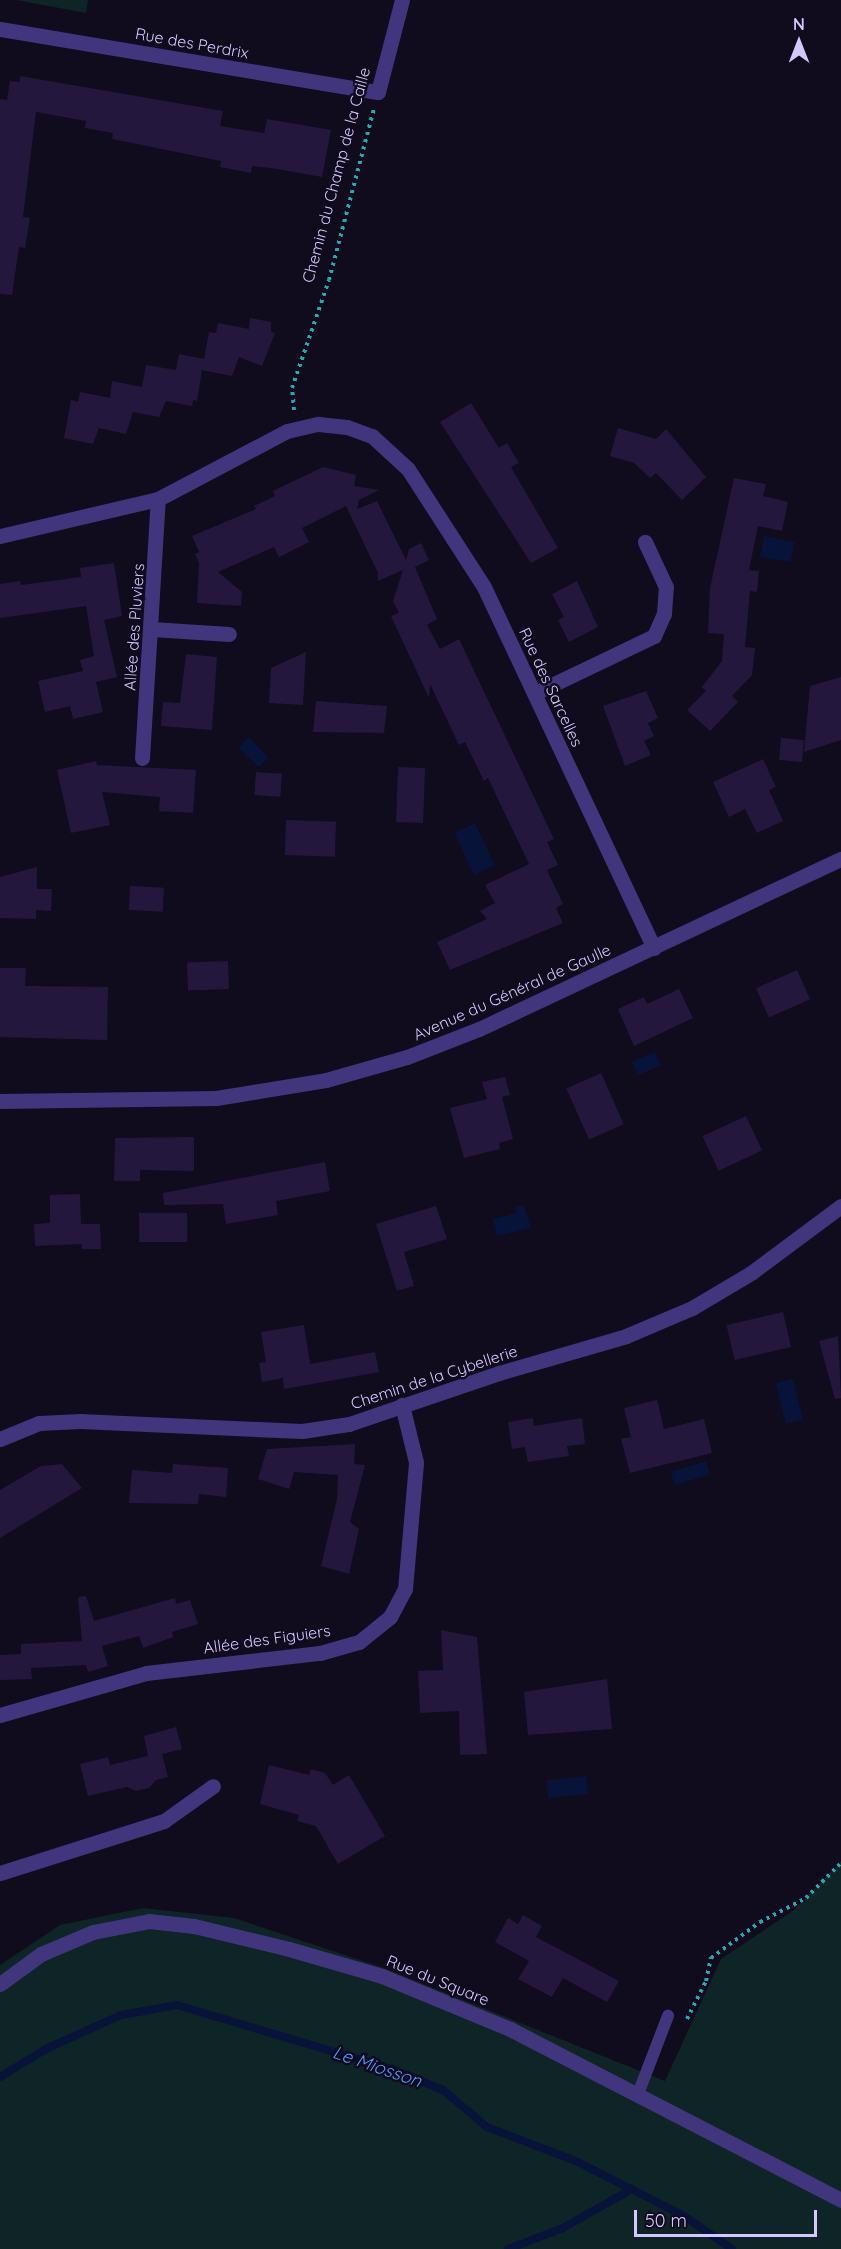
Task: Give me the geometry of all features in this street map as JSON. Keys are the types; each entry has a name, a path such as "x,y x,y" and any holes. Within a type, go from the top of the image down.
{"street":[{"name":"Chemin du Champ de la Caille","path":"378,92 402,0"},
{"name":"Rue des Perdrix","path":"0,28 378,92"},
{"name":"Rue des Sarcelles","path":"0,536 107,514 158,499 297,429 318,424 347,427 372,436 394,453 408,469 484,588 654,948"},
{"name":"Allée des Pluviers","path":"142,758 152,629 158,499"},
{"path":"535,693 654,636 664,614 666,588 645,542"},
{"path":"152,629 229,634"},
{"name":"Avenue du Général de Gaulle","path":"0,1101 216,1098 326,1080 407,1058 479,1029 841,859"},
{"name":"Chemin de la Cybellerie","path":"0,1439 39,1423 80,1421 302,1431 349,1424 402,1405 626,1336 692,1308 760,1266 841,1206"},
{"name":"Allée des Figuiers","path":"0,1715 146,1673 320,1653 359,1642 390,1617 405,1589 416,1462 402,1405"},
{"path":"0,1873 164,1821 213,1786"},
{"name":"Rue du Square","path":"0,1984 41,1954 93,1932 149,1921 194,1926 382,1976 510,2029 841,2200"}],"lane":[{"path":"638,2094 669,2016"}],"path":[{"name":"Chemin du Champ de la Caille","path":"297,429 292,388 332,269 378,92"},
{"path":"685,2024 706,1981 711,1958 760,1923 806,1898 841,1863"}],"green space":[{"path":"16,0 88,0 86,13"},
{"path":"841,1861 841,2249 0,2249 0,1965 60,1925 143,1908 234,1918 381,1967 665,2081 721,1959 794,1910"}],"water":[{"path":"764,536 794,542 790,563 760,557"},
{"path":"249,737 269,758 259,767 238,748"},
{"path":"475,823 495,866 474,875 454,833"},
{"path":"655,1052 661,1066 638,1076 632,1062"},
{"path":"524,1205 531,1228 497,1236 493,1219 516,1213 515,1207"},
{"path":"793,1379 803,1420 786,1424 776,1383"},
{"path":"706,1461 710,1474 675,1485 671,1472"},
{"path":"586,1776 588,1794 548,1798 546,1780"}],"building":[{"path":"20,76 223,111 220,126 264,133 267,119 331,130 322,177 252,166 251,173 220,167 221,161 112,139 113,133 85,128 86,121 36,112 23,217 30,218 25,248 19,247 12,295 0,294 0,99 7,100 10,81 20,82"},
{"path":"250,318 271,322 271,332 275,333 262,366 239,357 232,376 202,370 197,401 193,400 192,406 166,401 159,417 133,412 126,434 99,428 93,444 64,438 71,400 78,402 80,392 110,398 112,381 142,387 146,365 176,370 179,354 204,359 209,332 216,333 218,323 249,329"},
{"path":"471,403 499,448 507,443 519,463 511,467 558,548 531,563 440,422"},
{"path":"618,428 656,439 666,429 706,477 682,500 656,473 650,478 634,463 610,456"},
{"path":"323,467 356,475 354,486 379,490 359,500 357,509 377,501 406,560 409,549 421,543 429,560 415,567 437,619 427,625 440,649 459,639 554,839 547,842 558,865 547,870 563,904 556,908 563,923 450,970 437,942 487,919 480,911 495,903 485,885 529,864 488,778 484,781 465,742 459,745 430,684 429,698 391,616 399,613 393,601 403,570 378,581 378,573 346,506 302,528 309,542 279,557 274,547 218,572 242,592 241,606 197,603 199,563 195,554 199,552 192,536 256,509 254,506 275,496 273,491"},
{"path":"734,478 766,484 763,496 788,502 782,531 758,526 749,570 759,571 757,592 750,591 745,647 755,648 752,675 732,696 738,702 710,731 687,710 706,691 702,687 722,661 724,634 708,633 710,588"},
{"path":"114,563 122,616 104,620 117,677 96,682 103,712 73,719 70,706 45,712 38,681 83,671 80,660 94,656 86,606 0,618 0,584 20,581 21,585 81,577 80,568"},
{"path":"577,581 598,627 569,642 558,620 564,617 552,594"},
{"path":"306,652 303,705 269,703 271,668"},
{"path":"186,654 217,657 212,730 161,726 163,702 180,703"},
{"path":"841,677 841,740 804,752 810,686"},
{"path":"646,691 658,718 648,723 654,736 644,741 651,755 625,766 603,706"},
{"path":"316,701 387,706 384,733 313,732"},
{"path":"781,738 804,740 802,762 779,760"},
{"path":"763,759 776,787 769,790 783,821 757,833 745,809 729,817 713,782"},
{"path":"96,761 97,765 196,770 193,813 159,811 160,797 102,792 110,825 71,833 57,770"},
{"path":"398,767 425,768 423,823 396,822"},
{"path":"256,772 282,774 280,797 254,795"},
{"path":"286,820 336,822 335,857 285,855"},
{"path":"37,867 37,889 52,889 51,911 36,910 36,919 0,918 0,877"},
{"path":"130,886 164,888 163,912 129,910"},
{"path":"228,961 229,989 188,990 187,962"},
{"path":"0,968 26,968 25,986 108,987 107,1040 0,1037"},
{"path":"797,970 810,999 769,1018 756,988"},
{"path":"679,989 693,1018 634,1046 618,1009 644,997 647,1004"},
{"path":"601,1073 624,1124 589,1140 566,1088"},
{"path":"505,1077 510,1095 502,1097 513,1139 499,1143 500,1149 464,1158 450,1108 487,1099 482,1082"},
{"path":"746,1116 762,1150 719,1171 702,1136"},
{"path":"194,1137 194,1171 140,1170 140,1181 114,1181 115,1138"},
{"path":"325,1162 330,1191 276,1201 278,1215 226,1224 223,1204 164,1205 163,1193"},
{"path":"80,1194 81,1224 100,1224 101,1249 82,1249 82,1244 35,1246 34,1224 50,1223 50,1195"},
{"path":"436,1206 447,1239 404,1252 414,1286 397,1291 376,1224"},
{"path":"139,1213 187,1213 187,1242 139,1242"},
{"path":"783,1312 791,1347 735,1360 726,1325"},
{"path":"304,1325 310,1364 375,1352 379,1372 284,1389 283,1378 262,1382 259,1363 266,1362 261,1332"},
{"path":"838,1336 841,1398 835,1399 819,1341"},
{"path":"657,1400 664,1429 704,1419 712,1453 630,1473 621,1439 631,1437 624,1408"},
{"path":"533,1418 534,1426 582,1418 585,1444 567,1446 569,1456 528,1462 525,1447 512,1449 508,1422"},
{"path":"355,1444 354,1464 365,1465 350,1522 359,1529 349,1574 321,1566 337,1499 338,1475 294,1472 289,1489 258,1479 267,1449"},
{"path":"62,1464 82,1488 0,1538 0,1490 41,1466"},
{"path":"173,1464 228,1468 226,1497 199,1494 198,1504 129,1503 132,1470 172,1473"},
{"path":"86,1596 94,1621 175,1598 176,1604 190,1600 198,1624 172,1632 173,1637 143,1648 139,1636 102,1646 108,1666 88,1672 86,1665 31,1668 32,1679 0,1680 0,1655 21,1654 21,1644 82,1641 78,1597"},
{"path":"441,1630 477,1637 487,1754 460,1755 459,1711 420,1713 418,1671 443,1670"},
{"path":"607,1679 612,1729 528,1735 524,1692"},
{"path":"176,1727 182,1749 162,1754 168,1777 156,1780 149,1788 136,1791 127,1787 88,1796 80,1764 108,1757 110,1765 148,1756 144,1736"},
{"path":"269,1765 309,1775 311,1769 325,1773 333,1785 349,1775 385,1836 338,1864 316,1826 297,1821 299,1815 260,1804"},
{"path":"523,1915 542,1926 536,1937 619,1981 607,2002 563,1978 552,1997 518,1979 529,1961 495,1942 508,1918 518,1924"}],"waterway":[{"name":"Le Miosson","path":"0,2077 46,2049 121,2015 177,2005 392,2069 443,2090 487,2127 578,2162 684,2216 732,2249"},
{"path":"508,2249 561,2229 632,2189"}]}
